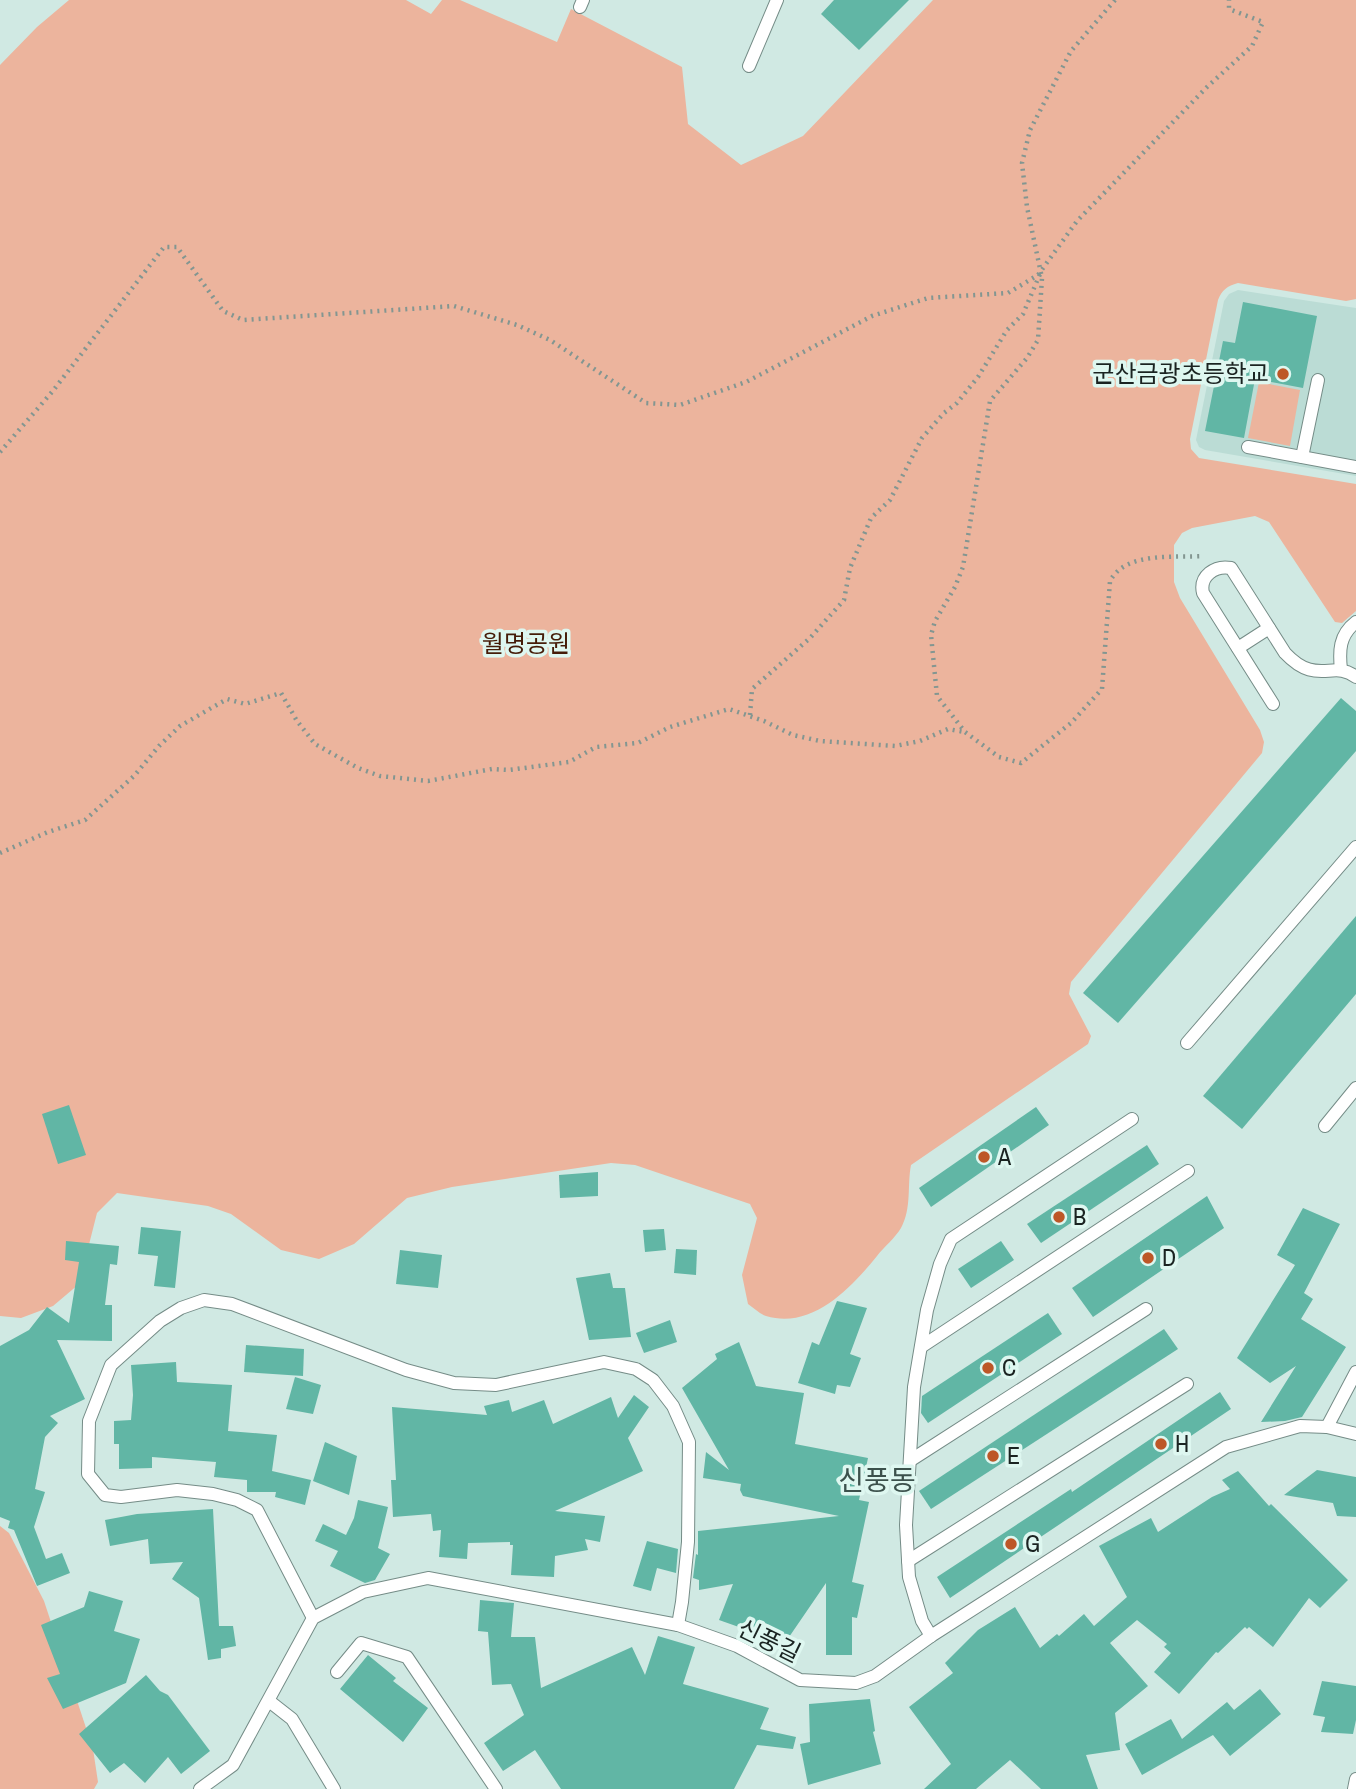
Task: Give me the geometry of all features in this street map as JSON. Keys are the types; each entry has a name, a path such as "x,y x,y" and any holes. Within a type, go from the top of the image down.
{"lane":[{"path":"749,66 777,0"},
{"path":"1302,457 1318,380"},
{"path":"1248,447 1356,467"},
{"path":"1273,704 1201,587 1213,570 1231,568 1285,653 1303,669 1322,673 1341,670 1356,677"},
{"path":"1341,670 1341,641 1356,622"},
{"path":"1238,648 1269,628"},
{"path":"1187,1043 1356,847"},
{"path":"1325,1126 1356,1088"},
{"path":"931,1636 914,1601 906,1525 914,1387 927,1310 940,1265 951,1239 1132,1119"},
{"path":"921,1347 1188,1171"},
{"path":"200,1789 233,1765 313,1618 257,1510 237,1500 213,1494 177,1490 121,1497 105,1495 88,1474 89,1421 111,1364 160,1321 181,1308 204,1300 232,1304 406,1370 454,1383 496,1385 604,1362 636,1370 653,1380 673,1406 689,1442 688,1542 678,1625"},
{"path":"911,1460 1146,1309"},
{"path":"1327,1427 1356,1372"},
{"path":"908,1561 1187,1384"},
{"name":"신풍길","path":"313,1618 363,1592 428,1578 678,1625 737,1646 800,1679 856,1683 875,1676 931,1636 1226,1447 1300,1426 1327,1427 1356,1434"},
{"path":"337,1672 361,1643 407,1657 496,1789"},
{"path":"269,1701 292,1719 334,1789"},
{"path":"1354,1789 1356,1779"}],"path":[{"path":"1115,0 1071,51 1030,130 1022,163 1027,207 1041,271 1038,340 1027,358 990,401 963,567 955,587 935,621 931,635 937,695 965,732 999,757 1021,763 1071,723 1102,689 1110,581 1116,569 1140,560 1212,557"},
{"path":"750,715 752,689 810,638 844,600 850,568 872,517 890,499 922,438 944,413 957,403 978,377 1007,330 1023,314 1041,271 1077,221 1252,46 1263,22 1229,9 1229,0"},
{"path":"0,452 52,392 164,247 177,247 223,311 243,320 454,306 517,326 550,340 646,402 680,405 746,382 872,316 928,298 1008,293 1041,271"},
{"path":"0,853 48,832 85,820 134,776 180,726 228,699 245,704 281,693 297,722 315,744 358,768 380,776 428,780 492,769 509,770 569,762 596,747 638,743 670,727 729,709 750,715 793,735 820,741 895,746 920,741 948,729 965,732"}],"shaded area":[{"name":"군산금광초등학교","path":"1238,290 1356,308 1356,476 1199,447 1196,440 1224,301 1229,294"}],"green space":[{"name":"월명공원","path":"69,0 406,0 431,14 442,0 460,0 557,42 571,9 682,67 688,124 741,165 803,136 933,0 1356,0 1356,299 1346,301 1238,283 1225,289 1218,300 1190,439 1191,449 1199,458 1356,484 1356,611 1342,623 1335,622 1269,522 1255,516 1192,528 1182,533 1174,545 1174,582 1180,598 1260,730 1264,742 1262,753 1071,982 1069,994 1091,1036 1088,1044 911,1165 908,1205 901,1228 843,1293 814,1312 783,1319 766,1316 748,1304 742,1275 757,1218 750,1204 635,1165 611,1163 452,1187 407,1198 354,1244 319,1259 281,1250 231,1214 208,1206 117,1193 97,1213 79,1284 53,1306 21,1318 0,1316 0,65 37,27"},
{"path":"1259,382 1300,390 1290,446 1248,438"},
{"path":"0,1526 9,1533 44,1601 93,1749 98,1782 94,1789 0,1789"}],"building":[{"path":"834,0 909,0 859,50 821,14"},
{"path":"1243,302 1317,316 1303,388 1255,379 1244,438 1205,431 1223,341 1235,343"},
{"path":"1341,698 1356,711 1356,751 1118,1023 1083,993"},
{"path":"1356,916 1356,994 1242,1129 1203,1096"},
{"path":"69,1105 86,1155 58,1164 42,1114"},
{"name":"A","path":"1036,1107 1049,1125 931,1207 919,1188"},
{"name":"B","path":"1147,1145 1159,1164 1041,1243 1027,1224"},
{"path":"598,1172 598,1196 560,1198 559,1175"},
{"name":"D","path":"1207,1196 1224,1228 1093,1317 1072,1288"},
{"path":"1303,1208 1340,1224 1304,1293 1313,1299 1301,1319 1346,1347 1302,1417 1261,1422 1296,1366 1270,1383 1237,1358 1295,1265 1277,1255"},
{"path":"141,1227 181,1231 175,1288 154,1286 158,1256 138,1254"},
{"path":"664,1229 666,1250 645,1252 643,1230"},
{"path":"66,1241 119,1246 117,1265 110,1264 105,1305 112,1305 112,1341 57,1340 85,1399 50,1416 58,1423 45,1437 35,1489 45,1492 34,1527 46,1559 62,1553 70,1573 37,1586 14,1530 8,1528 10,1521 0,1517 0,1346 29,1330 47,1307 69,1323 79,1262 65,1260"},
{"path":"1001,1241 1014,1260 971,1288 958,1269"},
{"path":"676,1249 697,1250 696,1275 674,1273"},
{"path":"400,1250 442,1255 438,1288 396,1284"},
{"path":"610,1273 613,1288 625,1288 631,1337 589,1340 576,1278"},
{"path":"837,1301 867,1308 850,1354 861,1358 850,1387 837,1385 835,1394 798,1383 812,1342 819,1345"},
{"name":"C","path":"1048,1313 1062,1334 928,1423 921,1413 922,1396"},
{"path":"670,1320 677,1342 644,1353 636,1333"},
{"path":"1164,1329 1178,1349 931,1509 919,1491"},
{"path":"739,1342 756,1386 804,1393 795,1444 868,1458 859,1500 869,1502 852,1582 864,1585 857,1618 852,1617 852,1655 826,1655 826,1583 787,1640 763,1621 753,1632 719,1620 733,1584 699,1590 699,1580 693,1578 696,1554 698,1555 698,1531 839,1516 743,1496 741,1484 703,1478 706,1452 729,1470 682,1388 717,1359 715,1354"},
{"path":"246,1345 304,1349 303,1376 244,1372"},
{"path":"176,1362 177,1382 232,1385 228,1431 277,1435 272,1471 311,1480 305,1505 275,1497 276,1492 247,1492 247,1480 214,1477 216,1462 152,1457 152,1468 119,1469 119,1444 114,1444 114,1421 131,1420 131,1365"},
{"path":"295,1377 321,1385 313,1414 286,1409"},
{"path":"1220,1392 1231,1409 950,1598 937,1577 1071,1489 1072,1492"},
{"path":"634,1395 649,1407 628,1438 643,1471 555,1511 605,1516 600,1542 585,1539 588,1550 555,1556 554,1577 511,1575 513,1545 510,1545 510,1542 468,1543 467,1559 439,1557 441,1530 433,1531 431,1514 393,1517 391,1480 396,1480 392,1407 487,1415 484,1406 509,1400 512,1412 544,1400 553,1424 611,1397 618,1418"},
{"path":"325,1442 357,1456 349,1495 313,1481"},
{"path":"1317,1470 1356,1477 1356,1517 1337,1516 1333,1503 1284,1495"},
{"path":"1238,1471 1269,1506 1271,1504 1348,1580 1320,1608 1309,1598 1273,1647 1249,1627 1245,1627 1216,1652 1179,1694 1154,1672 1171,1653 1164,1647 1167,1644 1137,1620 1110,1643 1148,1686 1115,1713 1120,1750 1086,1755 1098,1789 1041,1789 1010,1760 976,1789 924,1789 951,1764 909,1707 953,1673 945,1663 978,1630 1015,1607 1040,1648 1057,1634 1059,1636 1084,1614 1094,1626 1127,1597 1099,1546 1151,1518 1158,1532 1212,1497 1230,1489 1222,1480"},
{"path":"358,1500 388,1507 378,1548 390,1554 375,1580 365,1583 330,1566 338,1551 315,1541 323,1524 346,1535"},
{"path":"213,1509 219,1626 233,1626 236,1646 221,1649 221,1658 208,1660 199,1598 172,1579 183,1562 150,1564 148,1539 110,1546 105,1520 137,1514"},
{"path":"647,1541 678,1549 676,1573 657,1568 651,1591 633,1586"},
{"path":"89,1591 123,1601 114,1631 140,1639 126,1683 63,1709 47,1678 60,1674 41,1625 84,1607"},
{"path":"480,1600 514,1603 511,1637 535,1637 541,1688 632,1647 645,1675 658,1636 695,1647 683,1684 769,1708 760,1729 796,1737 793,1749 757,1745 734,1789 561,1789 535,1750 503,1771 484,1743 524,1715 511,1684 492,1685 488,1632 478,1631"},
{"path":"368,1655 396,1678 393,1681 428,1708 403,1742 340,1689"},
{"path":"146,1675 160,1691 168,1695 210,1751 181,1774 168,1757 145,1783 124,1763 110,1773 79,1734"},
{"path":"1322,1681 1356,1686 1356,1720 1353,1734 1321,1732 1325,1717 1313,1715"},
{"path":"1260,1689 1281,1714 1230,1756 1213,1735 1142,1775 1125,1744 1171,1719 1182,1739 1227,1702 1234,1710"},
{"path":"870,1699 873,1732 881,1764 808,1785 800,1744 810,1742 809,1704"}],"place":[{"name":"군산금광초등학교","path":"1283,374"},
{"name":"A","path":"984,1157"},
{"name":"B","path":"1059,1217"},
{"name":"D","path":"1148,1258"},
{"name":"C","path":"988,1368"},
{"name":"H","path":"1161,1444"},
{"name":"E","path":"993,1456"},
{"name":"G","path":"1011,1544"}],"district":[{"name":"신풍동","path":"877,1480"}]}
